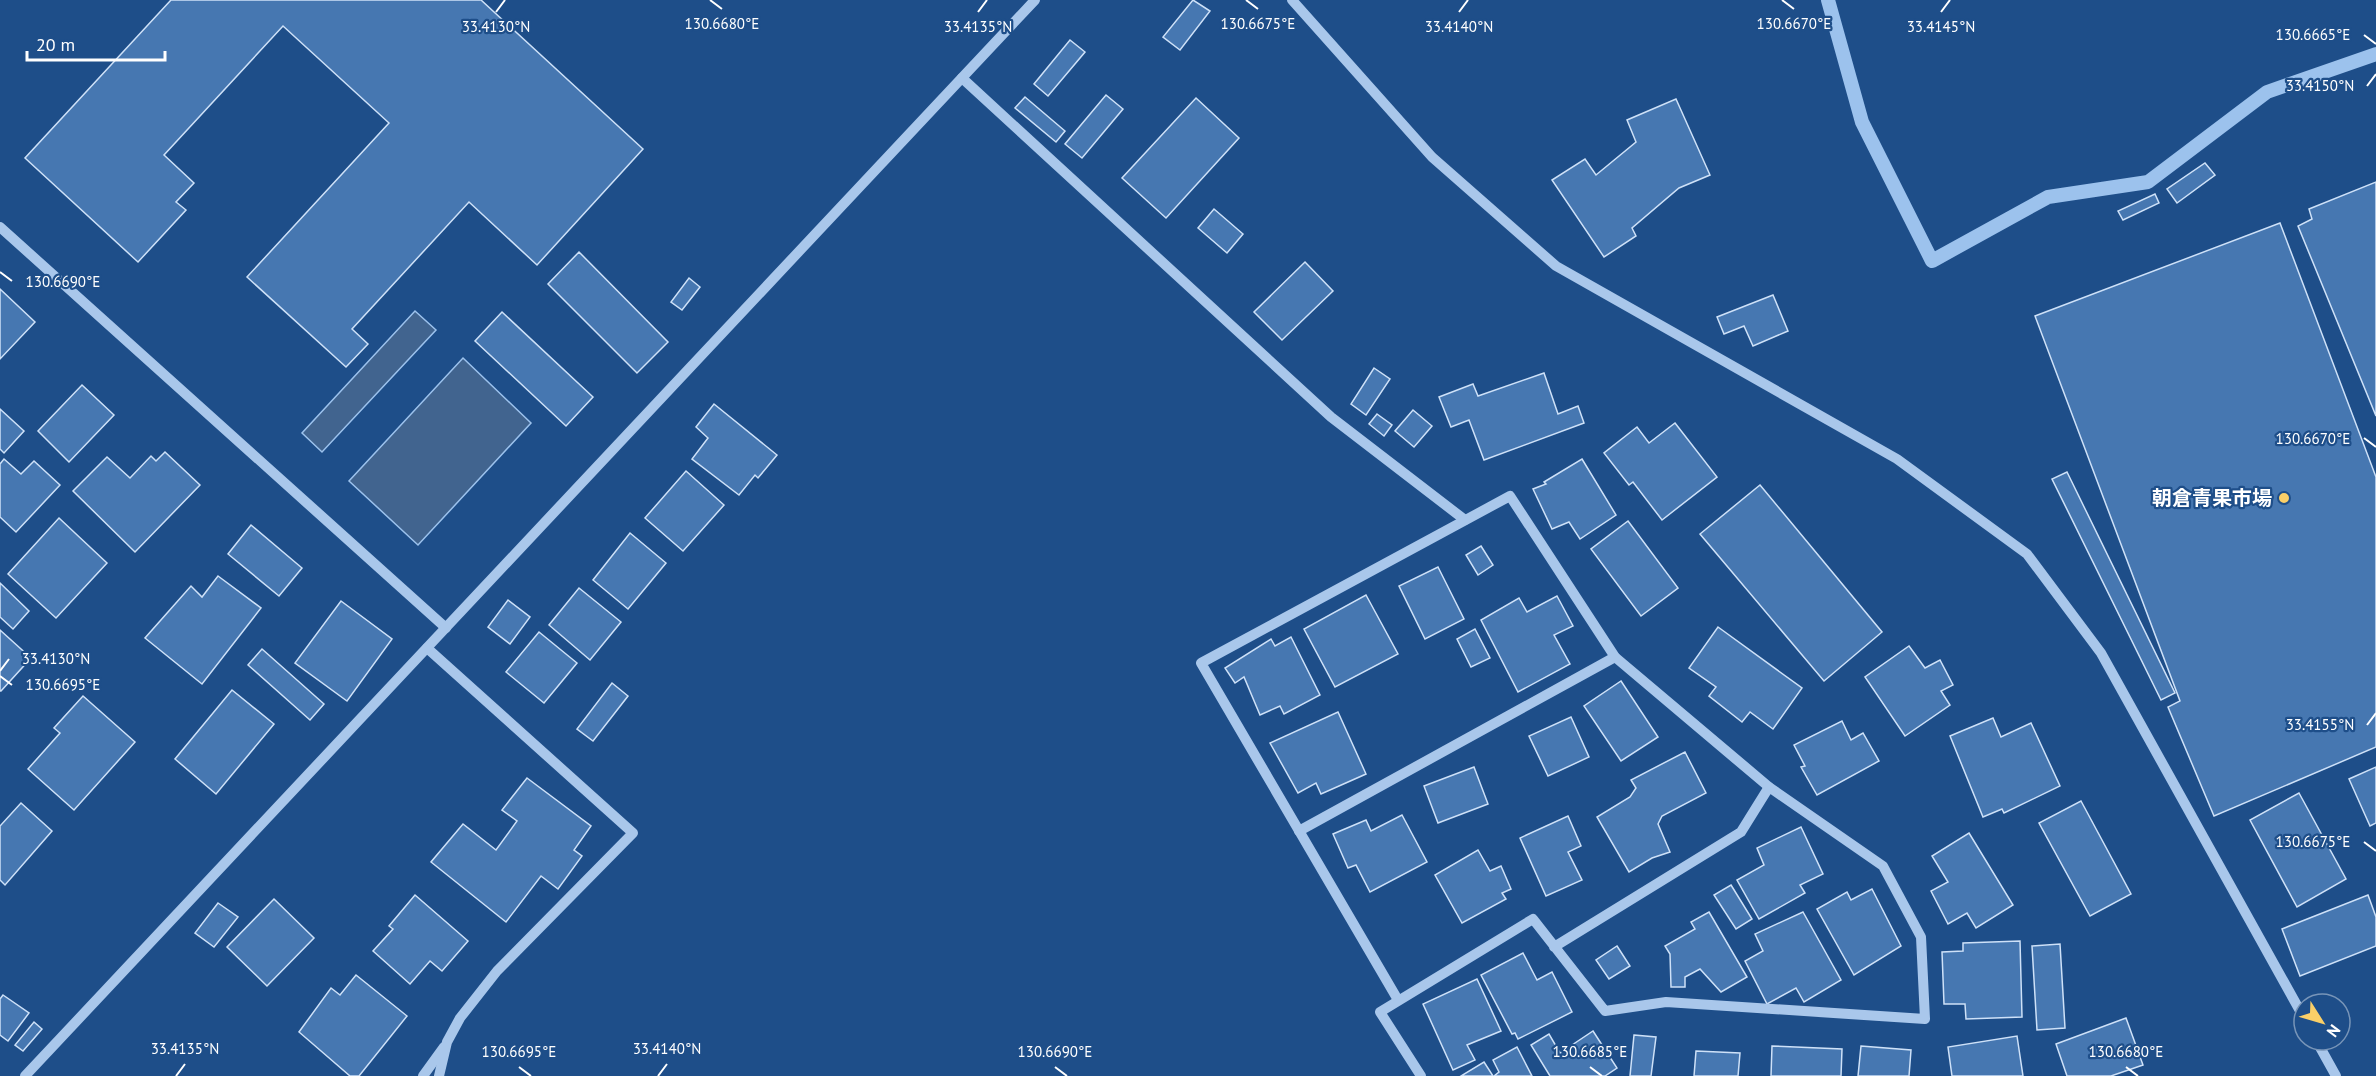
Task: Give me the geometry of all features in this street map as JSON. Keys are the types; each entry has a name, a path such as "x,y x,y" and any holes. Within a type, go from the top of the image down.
{"street":[{"path":"25,1076 1035,0"},
{"path":"1292,0 1432,157 1556,266 1897,459 2026,554 2101,653 2292,996"},
{"path":"962,78 1331,417 1465,520"},
{"path":"0,227 446,628"},
{"path":"1398,1000 1201,663 1510,496 1615,657 1769,787 1883,866 1921,937 1925,1018 1666,1002 1605,1011 1533,919 1380,1012 1421,1076"},
{"path":"423,1076 447,1042 460,1018 497,971 633,833 428,648"},
{"path":"1299,831 1615,657"},
{"path":"1554,947 1741,832 1769,787"},
{"path":"439,1076 447,1042"},
{"path":"2323,1052 2336,1076"}],"water":[{"path":"415,311 436,330 322,452 302,433"},
{"path":"463,358 531,423 418,545 349,481"}],"building":[{"path":"171,0 481,0 643,149 537,265 469,202 352,329 368,344 346,367 247,277 389,123 283,26 164,155 194,183 176,202 186,210 138,262 25,158"},
{"path":"1193,0 1210,11 1180,50 1163,37"},
{"path":"1070,40 1085,52 1048,96 1034,84"},
{"path":"1106,95 1123,109 1082,158 1065,144"},
{"path":"1025,97 1065,131 1056,142 1015,108"},
{"path":"1196,98 1239,138 1166,218 1122,178"},
{"path":"1676,99 1710,175 1679,188 1632,228 1636,236 1604,257 1552,180 1585,159 1596,175 1636,142 1627,120"},
{"path":"2205,163 2215,175 2177,203 2167,189"},
{"path":"2376,182 2376,416 2298,226 2312,219 2309,209"},
{"path":"2155,194 2159,203 2123,220 2118,211"},
{"path":"1214,209 1243,234 1227,253 1198,228"},
{"path":"2280,223 2376,477 2376,747 2214,816 2168,707 2180,701 2035,316"},
{"path":"579,252 668,342 637,373 548,284"},
{"path":"1305,262 1333,291 1282,340 1254,312"},
{"path":"689,278 700,287 682,310 671,302"},
{"path":"0,289 35,322 0,359"},
{"path":"1773,295 1788,331 1753,346 1744,326 1724,334 1717,317"},
{"path":"502,312 593,397 566,426 475,341"},
{"path":"1374,368 1390,379 1366,415 1351,404"},
{"path":"1544,373 1558,414 1578,406 1584,423 1484,460 1469,420 1451,427 1439,397 1473,384 1478,396"},
{"path":"82,385 114,415 69,462 38,431"},
{"path":"714,404 777,455 758,478 755,475 739,495 692,459 708,438 696,427"},
{"path":"0,409 24,431 4,453 0,449"},
{"path":"1413,410 1432,426 1414,447 1395,431"},
{"path":"1377,414 1392,425 1384,436 1369,424"},
{"path":"1675,423 1717,477 1662,520 1633,482 1629,485 1604,453 1637,427 1649,443"},
{"path":"165,452 200,485 135,552 73,491 107,457 130,478 151,456 156,461"},
{"path":"4,459 21,474 34,461 60,485 16,532 0,517 0,464"},
{"path":"1582,459 1616,515 1580,539 1569,522 1552,529 1533,489 1546,484 1544,482"},
{"path":"686,471 724,505 683,551 645,518"},
{"path":"2067,472 2175,693 2161,700 2052,479"},
{"path":"1760,485 1882,632 1824,681 1700,534"},
{"path":"59,518 107,563 56,618 8,574"},
{"path":"1628,521 1678,588 1641,616 1591,549"},
{"path":"251,525 302,568 279,596 228,554"},
{"path":"630,533 666,563 628,609 593,580"},
{"path":"1481,546 1493,565 1478,575 1466,555"},
{"path":"1438,567 1464,619 1425,639 1399,586"},
{"path":"218,576 261,608 202,684 145,638 191,586 202,597"},
{"path":"0,583 29,611 13,629 0,617"},
{"path":"579,588 621,622 590,660 549,625"},
{"path":"1366,595 1398,654 1335,687 1304,629"},
{"path":"1557,596 1573,626 1554,635 1570,664 1518,692 1481,620 1519,598 1527,612"},
{"path":"508,600 530,617 510,644 488,627"},
{"path":"341,601 392,639 347,701 295,663"},
{"path":"1718,627 1802,688 1773,729 1750,712 1742,722 1709,696 1716,687 1689,668"},
{"path":"1475,629 1490,658 1471,667 1457,639"},
{"path":"0,630 31,658 1,691 0,691"},
{"path":"539,632 577,663 544,703 506,672"},
{"path":"1291,637 1320,695 1284,714 1280,706 1260,715 1244,677 1235,683 1225,668 1271,639 1275,646"},
{"path":"1909,646 1925,668 1940,660 1953,685 1941,691 1950,705 1905,736 1865,677"},
{"path":"262,649 324,704 310,720 248,665"},
{"path":"1621,681 1658,737 1621,761 1584,706"},
{"path":"612,683 628,696 593,741 577,729"},
{"path":"232,690 274,724 216,794 175,759"},
{"path":"83,696 135,742 74,810 28,769 60,733 54,728"},
{"path":"1338,712 1366,774 1321,794 1316,783 1298,793 1270,743"},
{"path":"1571,717 1589,757 1548,776 1529,736"},
{"path":"1993,718 2001,737 2031,723 2060,786 2004,813 2002,809 1983,817 1950,736"},
{"path":"1842,721 1851,740 1863,733 1879,761 1817,795 1801,767 1805,766 1794,745"},
{"path":"1685,752 1706,793 1662,816 1658,824 1670,852 1652,858 1629,872 1597,817 1630,797 1636,788 1631,780"},
{"path":"1474,767 1488,804 1438,823 1424,786"},
{"path":"2376,767 2376,823 2370,826 2349,779"},
{"path":"527,778 591,826 574,850 582,856 558,889 541,876 506,922 431,862 463,824 496,850 517,821 502,810"},
{"path":"2299,793 2346,879 2297,907 2250,820"},
{"path":"2081,801 2131,894 2090,916 2039,823"},
{"path":"21,803 52,831 5,885 0,880 0,826"},
{"path":"1402,815 1427,862 1370,892 1356,865 1348,868 1333,834 1366,820 1371,831"},
{"path":"1568,816 1581,846 1568,852 1582,880 1546,896 1520,838"},
{"path":"1801,827 1823,874 1800,885 1805,893 1759,919 1737,880 1764,865 1757,848"},
{"path":"1969,833 2013,905 1976,928 1967,913 1948,924 1931,891 1948,882 1932,856"},
{"path":"1478,850 1490,871 1501,866 1511,889 1502,893 1506,899 1462,923 1435,875"},
{"path":"1731,885 1752,919 1736,929 1714,895"},
{"path":"1872,889 1901,946 1854,975 1817,909 1847,892 1851,900"},
{"path":"415,895 468,941 442,971 430,961 410,984 373,951 393,929 389,926"},
{"path":"2368,895 2376,917 2376,946 2300,976 2282,929"},
{"path":"274,899 314,938 267,986 227,947"},
{"path":"218,903 238,917 214,947 195,933"},
{"path":"1709,912 1747,977 1721,992 1700,969 1685,977 1685,987 1671,987 1670,954 1665,946 1695,929 1691,922"},
{"path":"1803,912 1841,980 1804,1002 1796,988 1767,1004 1745,961 1763,951 1755,934"},
{"path":"2020,941 2022,1017 1966,1019 1965,1004 1944,1004 1942,952 1963,951 1963,943"},
{"path":"2060,944 2065,1028 2037,1030 2032,946"},
{"path":"1617,946 1630,966 1609,979 1596,960"},
{"path":"1523,953 1537,980 1552,972 1572,1012 1518,1039 1515,1033 1512,1034 1481,975"},
{"path":"356,975 407,1016 359,1076 350,1076 299,1032 331,988 340,995"},
{"path":"1477,979 1501,1031 1467,1045 1475,1060 1453,1070 1423,1004"},
{"path":"3,995 29,1013 8,1041 0,1035 0,999"},
{"path":"2126,1018 2143,1065 2111,1076 2067,1076 2056,1044"},
{"path":"34,1022 42,1029 23,1051 15,1045"},
{"path":"1593,1031 1617,1068 1605,1076 1550,1076 1531,1045 1549,1034 1560,1053"},
{"path":"1634,1035 1656,1037 1651,1076 1630,1076"},
{"path":"2017,1036 2023,1076 1952,1076 1948,1047"},
{"path":"1772,1046 1842,1049 1841,1076 1771,1076"},
{"path":"1861,1046 1911,1050 1909,1076 1858,1076"},
{"path":"1517,1047 1532,1076 1494,1076 1499,1072 1493,1060"},
{"path":"1696,1051 1740,1053 1738,1076 1694,1076"},
{"path":"1484,1062 1493,1076 1461,1076"}],"waterway":[{"path":"1828,0 1862,122 1932,261 2048,197 2148,182 2267,92 2376,54"}],"place":[{"name":"朝倉青果市場","path":"2284,498"}]}
